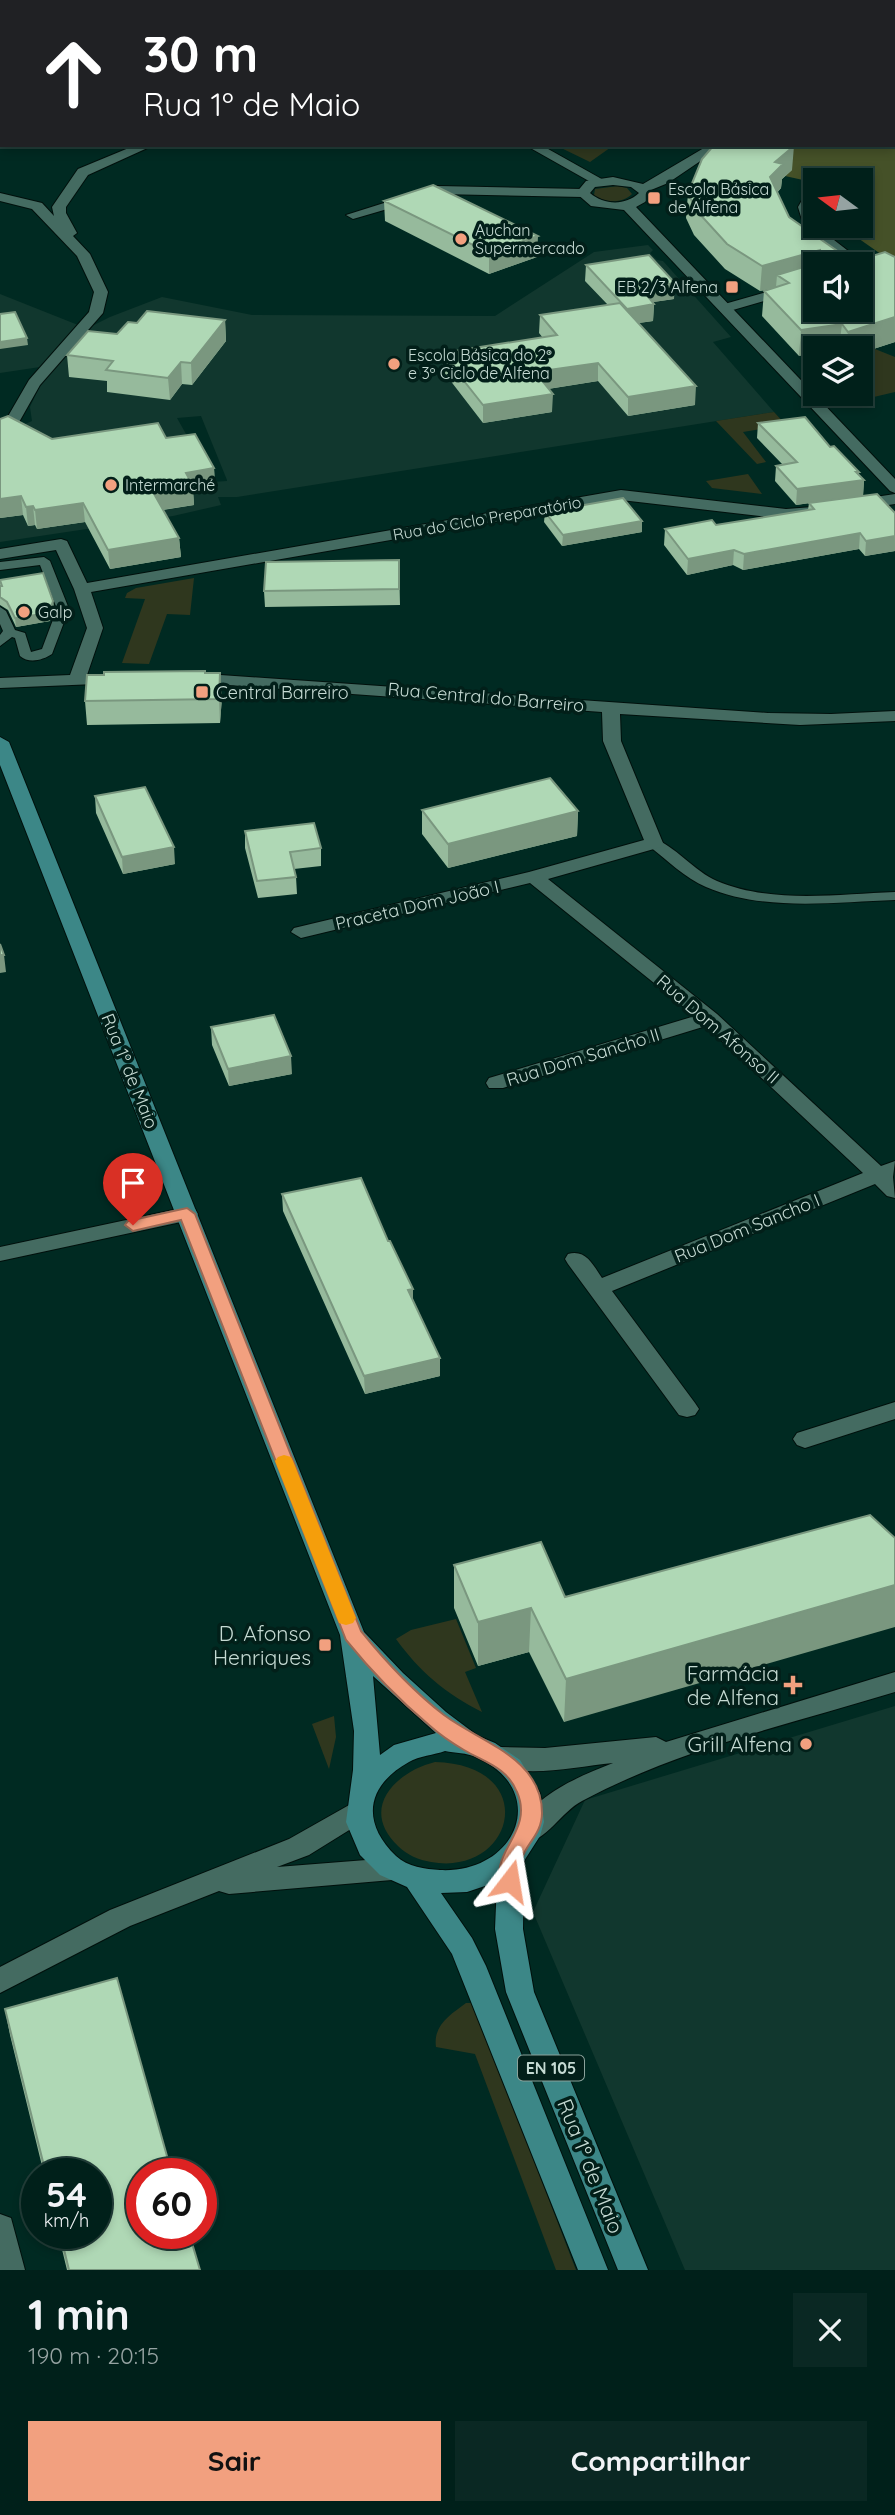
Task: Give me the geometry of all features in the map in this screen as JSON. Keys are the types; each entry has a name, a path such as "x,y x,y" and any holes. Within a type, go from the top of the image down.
{"main road":[{"name":"Rua 1º de Maio","path":"0,742 353,1635 368,1736 368,1763 360,1800"},
{"name":"Rua 1º de Maio","path":"353,1635 380,1669 405,1693 471,1744"},
{"name":"EN 105","path":"405,1875 373,1853 361,1833 360,1800 375,1770 394,1754 419,1744 444,1741 471,1744 500,1758 517,1773 528,1792 532,1813 528,1833"},
{"path":"405,1875 442,1884 468,1881 492,1872 511,1858 528,1833"},
{"name":"Rua 1º de Maio","path":"511,1858 509,1929 520,1992 633,2270"},
{"name":"Rua 1º de Maio","path":"405,1875 462,1946 472,1966 593,2270"}],"street":[{"path":"0,426 13,421 34,383 96,313 101,292 59,213 59,207 83,172 143,147"},
{"path":"535,147 601,182"},
{"path":"583,193 585,188 601,182 625,182 645,175 689,147"},
{"path":"643,189 663,180 715,147"},
{"path":"353,215 438,190 583,193 593,202 603,205 627,205 644,198 646,193 643,189 625,182"},
{"path":"0,197 37,206 46,205 72,185"},
{"path":"627,205 895,488"},
{"path":"37,206 76,244"},
{"path":"821,238 839,252"},
{"path":"726,308 803,286"},
{"name":"Rua do Ciclo Preparatório","path":"82,589 621,495 786,514 895,499"},
{"path":"0,554 61,544 82,589 95,628 77,679"},
{"name":"Rua Central do Barreiro","path":"180,678 399,689 611,708 801,720 855,720 895,716"},
{"path":"0,683 128,679"},
{"path":"611,708 612,741 654,843"},
{"name":"Praceta Dom João I","path":"301,932 534,877 654,843"},
{"name":"Rua Dom Afonso II","path":"534,877 710,1018 887,1172 895,1191"},
{"name":"Rua Dom Sancho II","path":"496,1083 710,1018"},
{"name":"Rua Dom Sancho I","path":"599,1288 887,1172"},
{"path":"0,1254 187,1214"},
{"path":"576,1259 687,1409"},
{"path":"805,1439 895,1410"},
{"path":"528,1833 559,1801 576,1790 683,1746 895,1682"},
{"path":"500,1758 545,1759 683,1746"},
{"path":"0,1981 120,1918 299,1847 360,1800"},
{"path":"206,1885 405,1875"},
{"path":"0,2228 10,2270"}],"lane":[{"path":"0,566 44,561 62,601 61,618 48,651 41,656 26,656 21,636 5,637 0,611"},
{"path":"654,843 710,884 735,893 817,897 895,896"}],"shaded area":[{"name":"Escola Básica do 2º e 3º Ciclo de Alfena","path":"648,245 653,250 650,253 657,260 663,261 731,337 713,342 774,412 237,497 218,497 221,505 173,516 0,542 0,435 32,421 30,407 43,379 86,329 110,317 162,297 252,315 495,316 594,252","holes":["201,416 227,481 213,482 177,418"]},
{"path":"0,294 78,325 40,367 0,373"},
{"path":"895,1706 895,2270 685,2270 533,1912 585,1800"}],"green space":[{"path":"559,147 611,147 590,162"},
{"path":"765,147 895,147 895,264 858,238 873,238 873,168 803,168 803,180 785,176"},
{"path":"618,186 627,188 632,194 623,200 613,201 594,195 595,189"},
{"path":"873,350 895,357 895,392 873,397"},
{"path":"774,412 786,425 743,432 766,462 757,464 716,421"},
{"path":"748,474 762,494 712,488 706,481"},
{"path":"194,578 190,615 167,614 149,664 122,663 145,599 125,598 127,593 136,588"},
{"path":"456,1619 476,1668 465,1672 482,1712 434,1681 396,1639 411,1630"},
{"path":"334,1716 336,1737 329,1769 312,1724"},
{"path":"435,1762 469,1768 491,1781 503,1799 505,1819 497,1838 482,1853 460,1862 431,1862 409,1854 398,1846 387,1832 382,1819 382,1806 395,1783 420,1767"},
{"path":"466,2003 473,2003 576,2270 556,2270 475,2054 436,2047 440,2027"}],"building":[{"path":"712,147 793,147 775,162 783,164 770,177 789,217 803,227 803,238 819,238 839,252 803,252 803,255 762,266 727,244 696,210 688,193 702,159"},
{"path":"433,185 538,236 489,253 384,201"},
{"path":"885,252 895,257 895,317 848,332 842,324 801,330 764,291 789,283 777,275 803,267 803,322 873,322 873,256"},
{"path":"649,255 675,283 641,288 654,304 627,309 586,265"},
{"path":"620,303 696,386 628,397 598,363 535,372 553,394 483,405 442,353 557,335 540,315"},
{"path":"147,311 225,320 191,363 181,362 168,378 106,370 113,361 67,355 88,331 117,334 128,322 137,323"},
{"path":"15,312 27,338 0,342 0,314"},
{"path":"8,416 52,439 158,423 166,438 195,434 214,468 186,473 193,486 153,492 179,538 108,550 83,503 35,510 33,506 26,507 21,496 0,499 0,419"},
{"path":"805,417 830,447 834,446 864,480 797,489 776,466 797,462 758,423"},
{"path":"877,494 895,513 895,536 866,541 860,533 744,554 734,550 688,559 665,529 712,520 716,525 814,509 809,503"},
{"path":"623,498 642,521 563,535 545,512"},
{"path":"399,560 399,589 264,591 266,562"},
{"name":"Galp","path":"43,573 53,601 49,613 15,618 7,602 0,597 0,580"},
{"path":"104,672 220,673 219,699 85,701 87,675 104,675"},
{"path":"550,778 578,811 448,844 422,810"},
{"path":"145,787 174,847 122,857 95,796"},
{"path":"314,823 321,848 290,852 296,877 257,881 245,831"},
{"path":"274,1015 291,1056 228,1069 211,1027"},
{"path":"361,1178 388,1241 413,1289 408,1290 440,1358 364,1376 282,1194"},
{"path":"870,1515 895,1538 895,1585 566,1679 531,1608 478,1622 454,1565 541,1542 565,1597"},
{"path":"117,1978 168,2158 126,2158 126,2249 194,2249 200,2270 69,2270 64,2249 112,2249 112,2158 42,2158 5,2009"}],"slow traffic":[{"path":"284,1461 346,1618"}],"place":[{"name":"Escola Básica de Alfena","path":"654,198"},
{"name":"Auchan Supermercado","path":"461,239"},
{"name":"EB 2/3 Alfena","path":"732,287"},
{"name":"Escola Básica do 2º e 3º Ciclo de Alfena","path":"394,364"},
{"name":"Intermarché","path":"111,485"},
{"name":"Galp","path":"24,612"},
{"name":"Central Barreiro","path":"202,692"},
{"name":"D. Afonso Henriques","path":"325,1645"},
{"name":"Farmácia de Alfena","path":"793,1685"},
{"name":"Grill Alfena","path":"806,1744"}],"route":[{"path":"133,1225 187,1214 353,1635 380,1669 405,1693 436,1720 471,1744 500,1758 517,1773 528,1792 532,1813 528,1833 511,1858 510,1881"}]}
